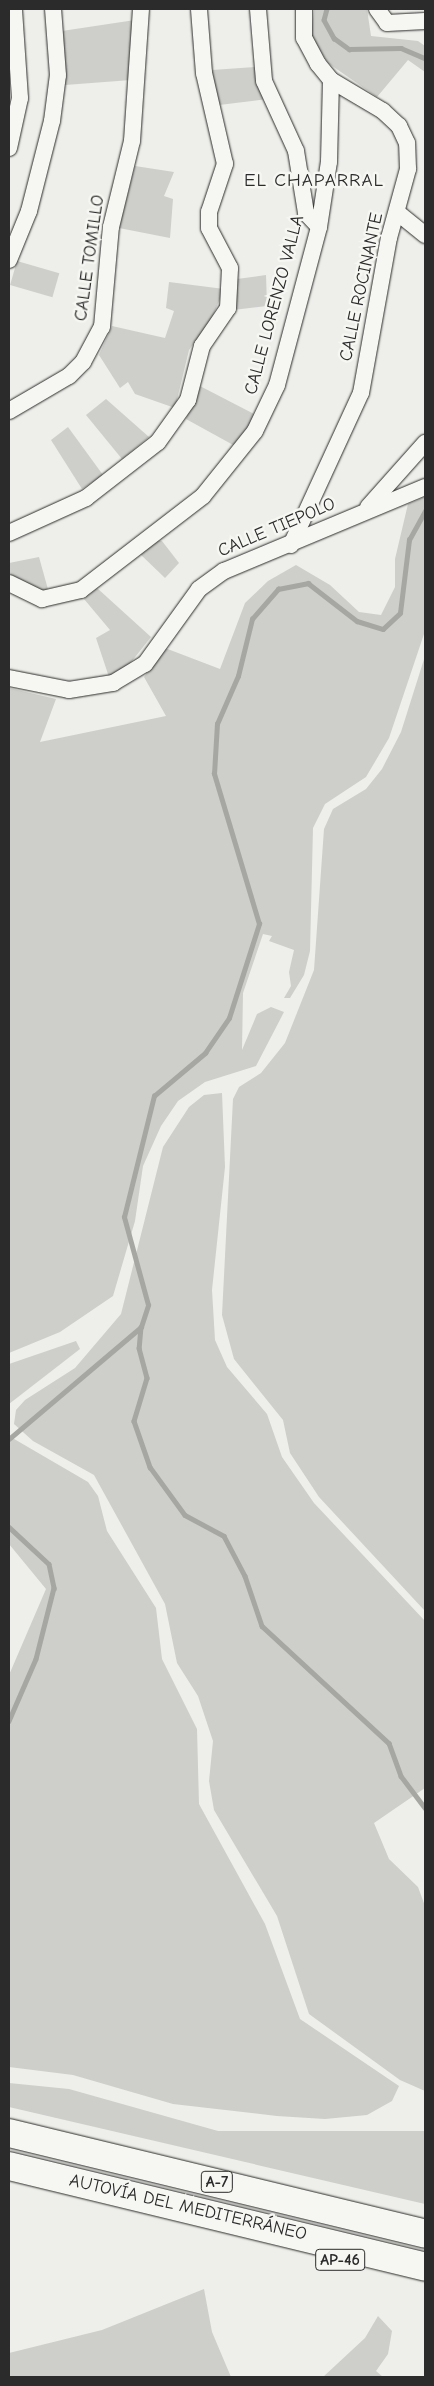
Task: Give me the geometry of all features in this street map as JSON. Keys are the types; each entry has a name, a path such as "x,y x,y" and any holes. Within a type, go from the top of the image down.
{"highway":[{"name":"AUTOVÍA DEL MEDITERRÁNEO","path":"9,2133 425,2234"},
{"name":"AUTOVÍA DEL MEDITERRÁNEO","path":"9,2166 260,2223 425,2267"},
{"name":"AP-46","path":"260,2223 296,2248 425,2286"}],"street":[{"path":"9,148 20,98 14,9"},
{"path":"9,260 29,211 52,121 58,75 52,9"},
{"name":"CALLE TOMILLO","path":"9,411 69,376 83,362 102,327 111,227 132,141 141,9"},
{"path":"9,533 86,498 158,442 188,400 202,346 228,308 230,268 209,228 209,212 226,164 204,74 199,9"},
{"path":"258,9 264,82 296,151 306,213 320,227"},
{"name":"CALLE ROCINANTE","path":"290,545 361,393 408,169 407,143 399,126 383,111 331,80 304,38 304,9"},
{"path":"377,9 387,23 425,21"},
{"name":"CALLE LORENZO VALLA","path":"9,583 42,599 70,595 216,483 266,412 320,227 329,162 331,80"},
{"path":"398,213 425,235"},
{"path":"367,509 425,443"},
{"name":"CALLE TIEPOLO","path":"9,678 69,690 114,683 145,664 199,589 224,571 290,545 367,509 425,487"}],"shaded area":[{"path":"314,9 367,9 371,36 418,41 425,46 425,72 408,60 377,97 328,63 311,37"},
{"path":"135,20 131,80 65,85 62,31"},
{"path":"255,67 267,99 219,105 212,70"},
{"path":"135,166 174,172 164,196 173,199 170,238 119,228"},
{"path":"17,261 59,273 52,297 10,285"},
{"path":"266,275 267,306 233,310 237,279"},
{"path":"169,282 224,289 212,318 189,350 175,408 135,394 128,382 120,388 99,355 112,326 165,338 174,311 166,308"},
{"path":"196,384 256,415 235,446 186,419"},
{"path":"106,399 149,437 122,459 86,415"},
{"path":"68,427 103,475 82,489 51,440"},
{"path":"425,497 425,631 389,738 366,777 325,804 313,828 310,951 304,975 290,998 284,998 291,986 289,972 294,950 269,941 272,936 263,934 243,993 242,1050 257,1014 271,1007 284,1012 256,1066 205,1082 178,1101 161,1126 143,1166 135,1221 113,1296 60,1332 9,1353 9,688 56,699 40,742 166,716 144,677 165,648 220,669 245,603 268,581 296,565 330,585 359,612 381,615 395,587 395,559 408,504"},
{"path":"152,540 162,541 179,563 165,578 138,552"},
{"path":"39,557 49,593 16,581 9,572 9,563"},
{"path":"97,588 151,637 128,666 109,677 96,638 110,630 84,599"},
{"path":"425,656 425,1611 319,1497 290,1453 283,1420 234,1359 222,1315 233,1099 239,1087 261,1073 285,1043 314,970 324,829 333,809 366,789 382,769 401,732"},
{"path":"222,1093 225,1167 212,1290 215,1340 227,1367 267,1414 282,1457 314,1503 425,1621 425,1788 374,1823 389,1859 418,1887 425,1906 425,2091 400,2080 309,2014 277,1916 214,1810 209,1781 213,1741 198,1696 177,1663 165,1604 94,1475 33,1441 14,1424 16,1410 25,1400 75,1368 121,1314 163,1147 189,1107 204,1095"},
{"path":"76,1341 80,1349 9,1404 9,1364"},
{"path":"9,1436 88,1482 98,1496 107,1531 156,1608 162,1659 197,1729 199,1804 265,1924 300,2019 399,2086 392,2101 367,2115 325,2119 277,2116 173,2104 73,2075 9,2067 9,1675 46,1589 9,1544"},
{"path":"9,2083 69,2089 218,2131 425,2131 425,2204 9,2107"},
{"path":"204,2289 212,2332 231,2377 9,2377 9,2353 102,2330"},
{"path":"378,2316 392,2331 388,2354 376,2371 383,2377 323,2377 365,2338"}],"waterway":[{"path":"327,9 324,20 334,38 349,49 401,48 425,58"},
{"path":"9,1439 141,1327 148,1305 124,1217 154,1096 205,1053 229,1018 259,924 214,774 217,724 238,676 252,619 278,589 308,583 357,621 383,629 400,613 409,540 425,511"},
{"path":"141,1327 139,1348 147,1378 134,1421 150,1467 185,1515 224,1536 245,1576 262,1626 389,1743 401,1776 425,1808"},
{"path":"9,1527 49,1564 54,1588 36,1659 9,1721"}],"district":[{"name":"EL CHAPARRAL","path":"314,181"}]}
